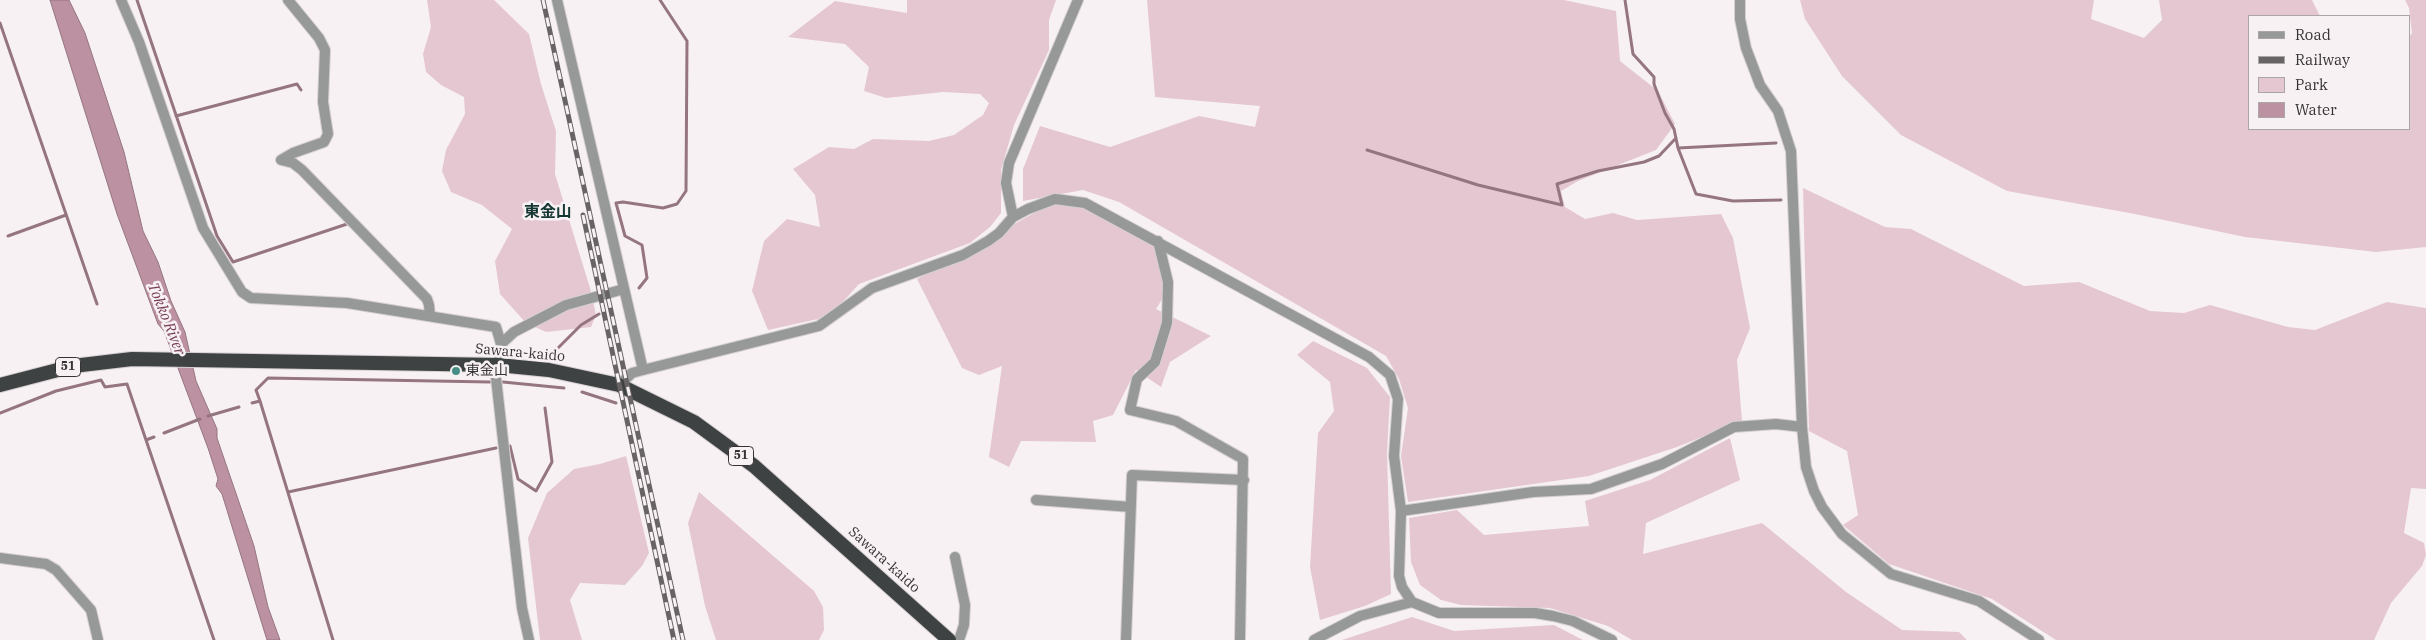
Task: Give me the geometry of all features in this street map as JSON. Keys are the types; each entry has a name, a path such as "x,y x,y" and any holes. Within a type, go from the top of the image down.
{"highway":[{"name":"Sawara-kaido","path":"0,385 73,366 138,359 498,365 549,370 619,384 694,422 754,466 949,640"}],"street":[{"path":"121,0 139,42 203,228 242,292 252,298 347,303 496,327 501,344 498,365 498,396 522,608 529,640"},
{"path":"288,0 319,38 325,50 324,102 328,134 324,142 293,153 281,160 293,164 302,170 427,299 430,305 430,316"},
{"path":"557,0 643,370"},
{"path":"1013,217 1006,183 1009,163 1078,0"},
{"path":"1740,0 1740,19 1746,48 1760,85 1778,111 1791,151 1802,427 1806,467 1814,491 1822,507 1842,534 1891,574 1979,601 2039,640"},
{"path":"619,384 632,373 818,326 872,288 945,262 988,242 999,234 1013,217 1043,202 1068,199 1098,209 1369,356 1390,375 1398,399 1394,456 1401,511 1400,576 1402,587 1412,602 1439,613 1535,614 1553,616 1573,621 1612,640"},
{"path":"1158,242 1168,282 1167,323 1155,362 1137,379 1130,410 1176,421 1243,459 1240,640"},
{"path":"501,344 514,332 566,305 624,289"},
{"path":"1401,511 1533,492 1591,489 1662,464 1734,428 1776,424 1802,427"},
{"path":"1126,640 1132,475 1244,480"},
{"path":"1036,500 1131,506"},
{"path":"954,557 965,605 964,625 959,640"},
{"path":"0,558 46,564 56,570 91,610 98,640"},
{"path":"1314,640 1360,616 1412,602"}],"green space":[{"path":"427,0 494,0 529,34 541,84 556,131 555,174 590,288 596,315 591,327 546,332 526,323 500,294 495,261 512,229 482,205 451,192 442,171 446,150 465,114 464,97 441,85 426,72 423,54 431,27"},
{"path":"907,0 1056,0 1049,20 1049,50 1014,125 1001,170 1001,213 990,227 970,243 859,284 840,305 818,319 768,330 752,291 764,241 787,219 820,227 815,195 793,169 829,147 854,149 873,139 929,141 954,135 983,115 989,103 980,94 943,92 886,98 864,91 869,67 845,44 788,37 835,1 907,13"},
{"path":"1147,0 1564,0 1616,11 1620,61 1658,91 1675,124 1656,150 1578,181 1561,191 1565,207 1585,219 1613,213 1637,220 1721,214 1733,238 1750,328 1737,360 1742,421 1677,447 1589,476 1408,502 1401,456 1408,408 1399,379 1386,356 1119,202 1083,190 1023,201 1023,169 1040,126 1110,147 1199,116 1255,127 1260,106 1155,97"},
{"path":"1800,0 2094,0 2091,19 2144,38 2162,20 2159,0 2312,0 2320,15 2248,15 2248,130 2411,130 2412,33 2411,15 2405,0 2426,0 2426,247 2376,252 2245,237 2135,214 2007,191 1901,135 1842,76 1805,19"},
{"path":"1803,188 1885,227 1911,229 2024,286 2079,282 2150,311 2184,313 2210,305 2288,327 2315,330 2387,302 2426,308 2426,489 2411,488 2404,533 2424,543 2426,555 2422,566 2391,603 2374,640 2056,640 1992,599 1889,564 1843,525 1858,515 1847,451 1809,431"},
{"path":"1062,203 1100,211 1156,246 1168,290 1156,309 1211,336 1170,362 1161,387 1136,370 1113,415 1093,421 1096,442 1021,441 1009,467 989,457 1002,366 979,375 962,368 917,279 1041,209"},
{"path":"1313,341 1367,368 1390,397 1387,453 1391,594 1365,606 1320,620 1310,567 1318,433 1334,411 1330,382 1297,355"},
{"path":"1730,438 1740,480 1646,523 1643,554 1762,523 1846,592 1902,630 1959,632 1967,640 1632,640 1608,626 1550,608 1461,605 1441,600 1420,585 1411,562 1409,518 1457,510 1484,535 1589,526 1585,501 1650,480"},
{"path":"626,456 649,553 642,566 625,585 580,583 570,600 582,640 540,640 528,538 547,493 574,469"},
{"path":"699,492 814,591 823,607 824,630 819,640 716,640 705,606 688,523"},
{"path":"1412,617 1454,631 1554,625 1583,640 1342,640"}],"water":[{"name":"Tokko River","path":"50,0 69,0 85,33 124,152 143,231 158,262 171,301 185,332 196,381 217,429 217,438 254,546 268,607 280,640 267,640 222,494 216,486 218,479 208,448 164,331 158,324 117,214"}],"waterway":[{"path":"137,0 217,236 233,262 347,224"},
{"path":"639,288 647,278 642,245 625,236 616,203 623,202 663,208 677,204 686,191 687,41 660,0"},
{"path":"1625,0 1633,54 1654,77 1654,84 1665,113 1674,129 1678,148 1696,194 1733,201 1781,200"},
{"path":"0,23 97,304"},
{"path":"176,116 297,84 301,90"},
{"path":"1367,150 1478,185 1562,205 1557,184 1598,171 1644,162 1659,156 1676,138"},
{"path":"1678,148 1776,143"},
{"path":"8,236 66,215"},
{"path":"558,348 581,325 599,314"},
{"path":"252,403 260,401 256,390 268,378 490,382"},
{"path":"0,413 56,391 101,380 105,387 127,384 146,440 154,437"},
{"path":"503,382 564,388"},
{"path":"582,392 616,403"},
{"path":"260,401 333,640"},
{"path":"208,416 239,407"},
{"path":"510,446 518,479 536,491 552,462 545,408"},
{"path":"164,433 200,419"},
{"path":"146,440 214,640"},
{"path":"288,492 496,448"}],"railway":[{"path":"543,0 683,640"},
{"path":"583,215 674,640"}],"place":[{"name":"東金山","path":"456,371"}],"district":[{"name":"東金山","path":"548,212"}]}
